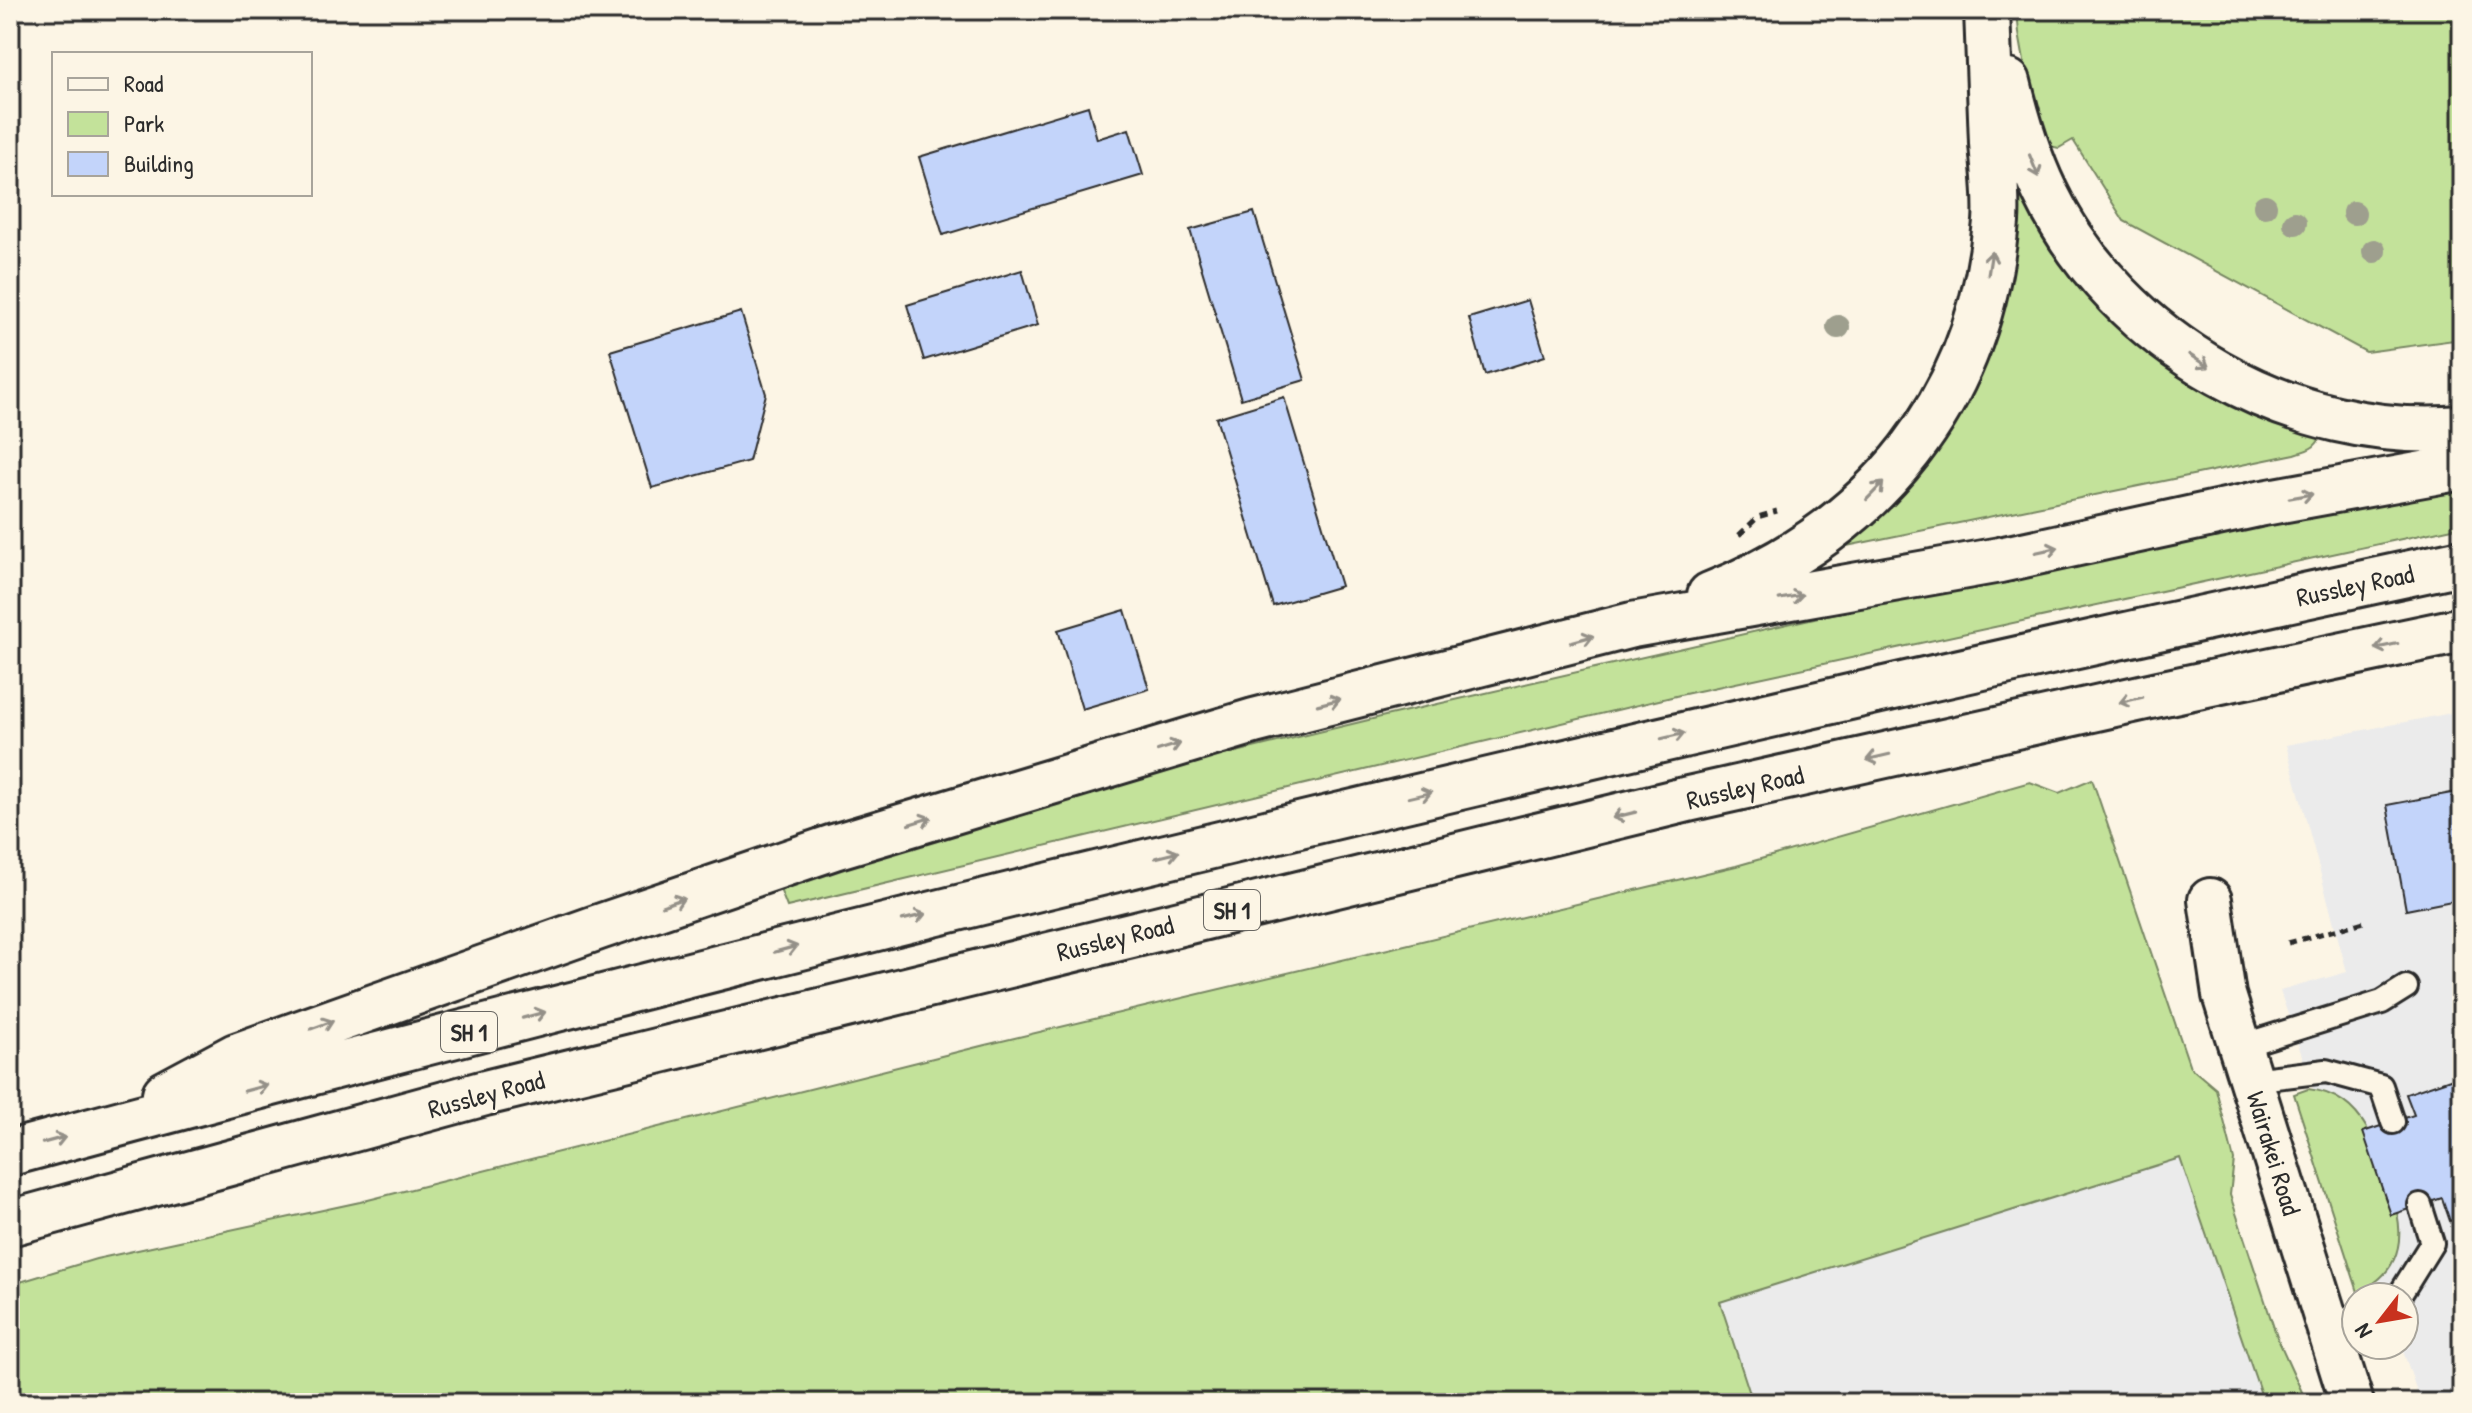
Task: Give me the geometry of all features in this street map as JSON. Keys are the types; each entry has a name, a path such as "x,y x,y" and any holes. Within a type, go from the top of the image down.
{"highway":[{"path":"1989,10 2020,133 2045,193 2076,244 2114,292 2156,332 2202,364 2238,383 2300,408 2358,422 2399,427 2462,428"},
{"path":"1632,625 1726,588 1798,552 1867,499 1902,462 1931,420 1956,376 1983,307 1996,220 1989,10"},
{"path":"99,1128 236,1056 599,927 834,847 1254,721 1632,625 2000,560 2258,504 2462,467"},
{"name":"Russley Road","path":"10,1153 839,936 1225,841 1919,680 2462,562"},
{"name":"Russley Road","path":"10,1223 485,1093 1688,799 2462,630"}],"street":[{"name":"Wairakei Road","path":"2210,900 2224,995 2340,1317"},
{"name":"Wairakei Road","path":"2347,1361 2352,1403"}],"lane":[{"path":"2246,1063 2382,1002 2406,987"},
{"path":"2246,1063 2326,1071 2381,1086 2393,1122"},
{"path":"2408,1281 2432,1243 2420,1205"}],"path":[{"path":"2288,943 2364,922"}],"shaded area":[{"path":"2462,711 2462,1403 2421,1403 2407,1361 2420,1361 2420,1281 2379,1281 2280,991 2347,972 2286,745"},
{"path":"2181,1158 2264,1403 1753,1403 1720,1302"}],"green space":[{"path":"2017,10 2462,10 2462,339 2366,352 2124,221 2073,140 2059,148 2045,145 2037,134"},
{"path":"2012,174 2056,243 2323,430 2319,440 2310,449 2295,454 1842,547 1831,545 1902,480"},
{"path":"2462,490 2462,526 1680,695 787,907 778,884 1120,780 1385,716 1845,611 2141,549"},
{"path":"2092,779 2190,1067 2216,1089 2234,1160 2230,1195 2277,1337 2307,1403 2264,1403 2180,1158 1720,1302 1753,1403 10,1403 10,1285 96,1259 360,1202 985,1045 1736,866 2030,782 2059,793"},
{"path":"2308,1089 2336,1097 2357,1114 2368,1130 2398,1219 2399,1241 2394,1260 2375,1281 2354,1281 2294,1094"}],"building":[{"path":"1088,106 1097,139 1129,129 1143,175 943,235 919,157"},
{"path":"1254,212 1305,380 1241,399 1190,230"},
{"path":"1022,270 1038,325 924,360 907,305"},
{"path":"1528,300 1545,356 1485,375 1469,318"},
{"path":"741,312 766,394 749,461 652,488 610,351"},
{"path":"1284,397 1341,586 1273,606 1216,418"},
{"path":"1125,610 1149,689 1082,709 1058,630"},
{"path":"2462,791 2462,899 2406,910 2387,805"},
{"path":"2462,1075 2462,1217 2450,1221 2442,1198 2391,1215 2363,1132 2414,1115 2406,1094"}]}
